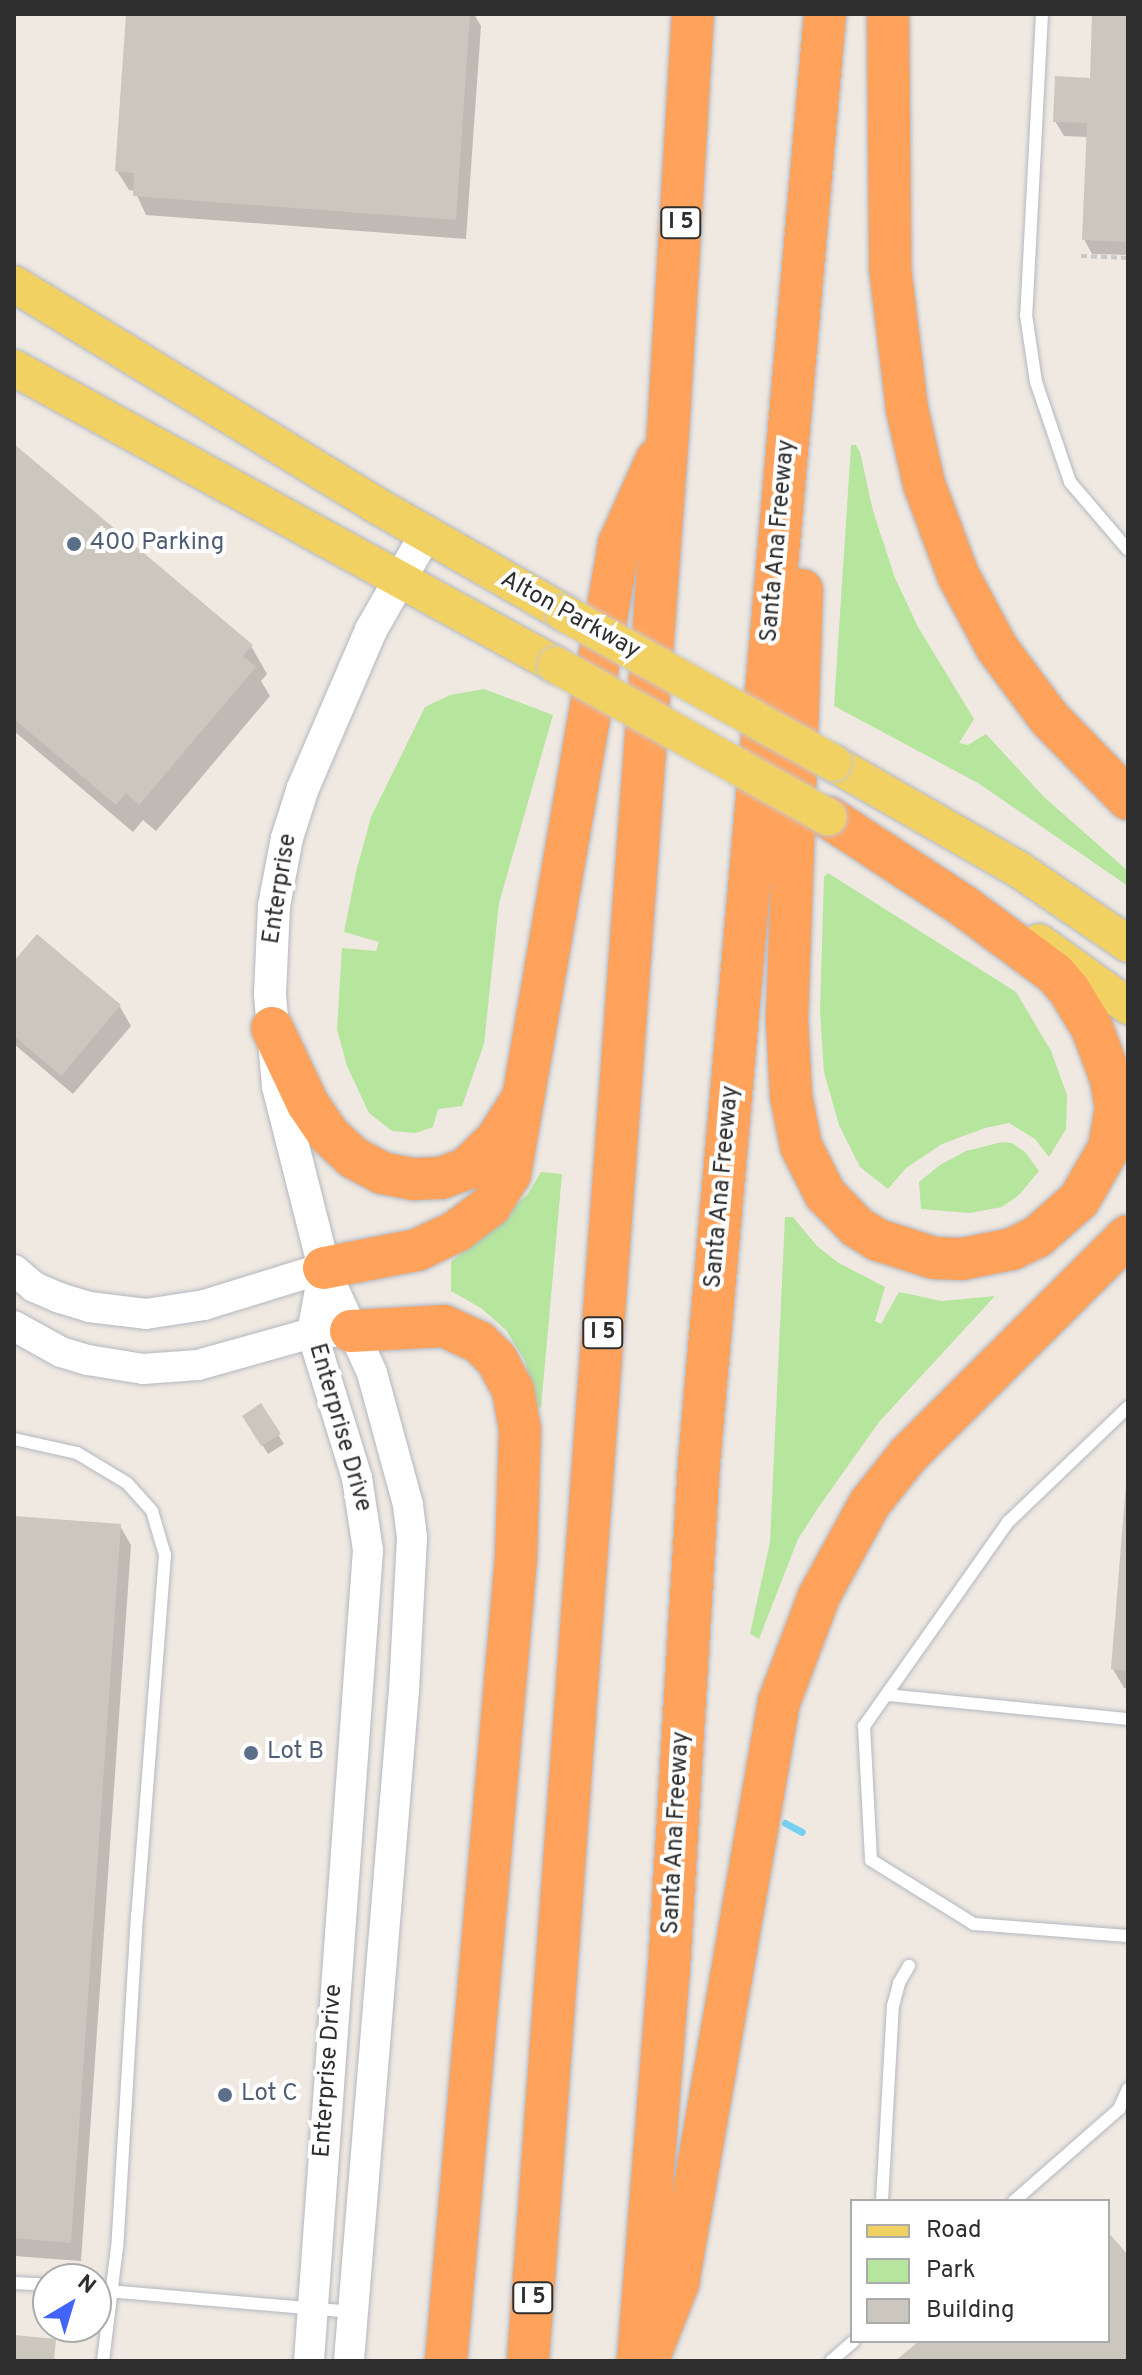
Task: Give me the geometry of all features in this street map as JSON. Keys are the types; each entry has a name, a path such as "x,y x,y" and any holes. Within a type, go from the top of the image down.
{"highway":[{"name":"I 5","path":"528,2361 668,433 693,14"},
{"path":"888,14 890,268 907,409 924,484 958,575 997,648 1049,718 1128,799"},
{"path":"824,27 789,938 787,1019 791,1096 801,1146 815,1178 857,1227 901,1250 934,1258 962,1259 1012,1249 1037,1237 1079,1200 1109,1148 1116,1108 1111,1079 1092,1028 1054,973 962,905 828,817"},
{"name":"Santa Ana Freeway","path":"638,2361 669,1969 699,1463 824,27"},
{"path":"324,1268 417,1250 457,1231 490,1206 510,1174 619,544 668,433"},
{"path":"272,1028 308,1104 328,1134 354,1158 382,1173 414,1179 441,1178 466,1169 497,1139 526,1094"},
{"path":"648,2361 678,2283 779,1702 819,1596 870,1503 908,1455 1128,1236"},
{"path":"331,1332 444,1326 479,1342 497,1360 513,1390 520,1429 516,1558 446,2361"}],"main road":[{"name":"Alton Parkway","path":"14,284 426,534 1018,869 1128,944"},
{"name":"Alton Parkway","path":"14,368 327,541 401,577 828,817 997,915 1128,1006"},
{"name":"Enterprise","path":"324,1268 282,1108 272,1028 271,935 290,829 371,630 426,534"}],"street":[{"path":"14,1270 34,1287 60,1298 89,1307 146,1314 204,1305 324,1268"},
{"name":"Enterprise Drive","path":"309,2361 368,1550 331,1332 324,1268"},
{"path":"14,1326 61,1352 143,1369 198,1365 331,1332"},
{"name":"Enterprise Drive","path":"331,1332 372,1373 408,1505 412,1538 402,1706 349,2361"}],"lane":[{"path":"1042,14 1026,315 1036,382 1070,482 1128,550"},
{"path":"1128,1407 1008,1522 864,1726 871,1860 974,1924 1128,1936"},
{"path":"14,1439 77,1453 127,1483 152,1511 165,1555 137,1915 123,2163 112,2280"},
{"path":"887,1695 1128,1719"},
{"path":"882,2199 893,2006 899,1983 909,1966"},
{"path":"1016,2199 1119,2109 1128,2089"},
{"path":"112,2291 353,2312"},
{"path":"831,2361 852,2343"}],"path":[{"path":"1081,256 1128,258"}],"green space":[{"path":"851,445 856,445 860,452 873,511 895,578 918,627 974,719 959,743 968,745 986,734 1044,797 1128,871 1128,886 978,783 834,706"},
{"path":"484,689 553,715 499,903 484,1044 462,1106 438,1109 433,1127 416,1133 392,1131 369,1113 347,1066 337,1029 342,948 376,951 379,942 344,932 356,872 371,817 425,707 450,695"},
{"path":"828,873 1016,992 1051,1051 1067,1095 1066,1129 1049,1157 1035,1139 1009,1123 985,1128 942,1144 906,1168 888,1189 860,1167 839,1125 824,1072 820,1011 824,877"},
{"path":"1002,1142 1012,1143 1025,1152 1039,1171 1019,1195 1002,1207 970,1213 921,1209 919,1182 940,1165 966,1151"},
{"path":"541,1172 562,1174 541,1408 536,1406 525,1361 506,1330 481,1308 451,1291 451,1262 528,1194"},
{"path":"785,1217 793,1217 817,1246 837,1262 885,1287 875,1321 881,1324 899,1292 942,1301 995,1296 879,1422 818,1508 798,1539 759,1639 750,1634 770,1542"}],"building":[{"path":"126,14 470,14 456,220 133,196 134,173 115,171"},
{"path":"1092,14 1128,14 1128,242 1082,240 1087,123 1053,122 1055,76 1090,78"},
{"name":"400 Parking","path":"14,444 253,645 243,656 256,667 139,805 126,793 116,805 14,719"},
{"path":"37,934 121,1005 61,1076 14,1036 14,961"},
{"path":"261,1403 281,1434 261,1446 242,1416"},
{"path":"1128,1484 1128,1671 1111,1669"},
{"path":"14,1516 121,1524 71,2243 14,2238"},
{"path":"1110,2234 1128,2255 1128,2361 895,2361 917,2343 1110,2343"},
{"path":"14,2335 32,2337 32,2343 56,2343 54,2361 14,2361"}],"waterway":[{"path":"785,1823 802,1832"}],"place":[{"name":"400 Parking","path":"74,544"},
{"name":"Lot B","path":"251,1753"},
{"name":"Lot C","path":"225,2095"}]}
